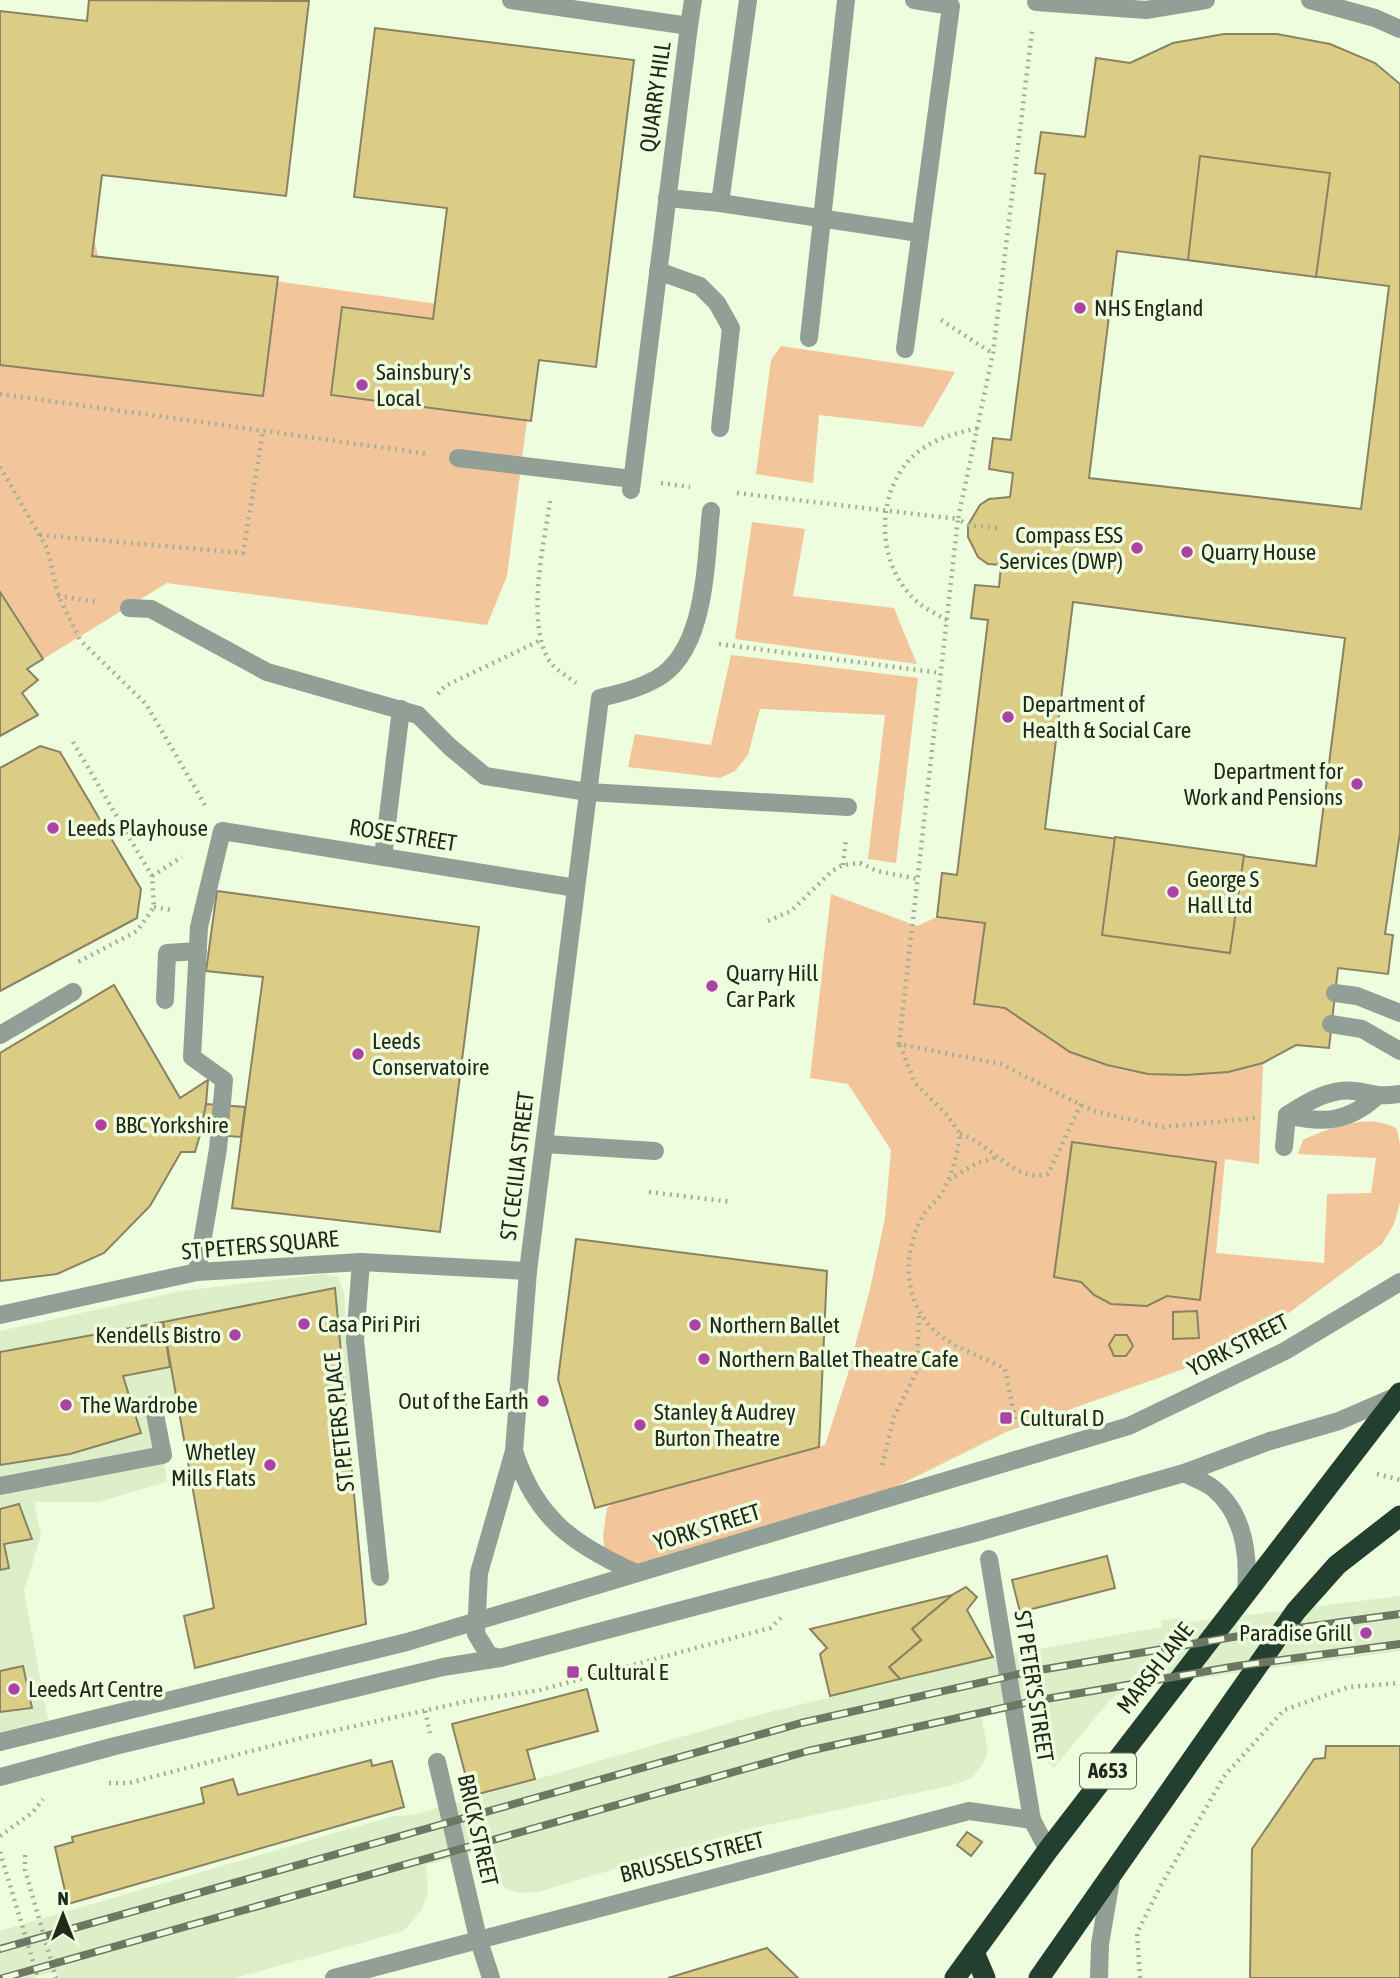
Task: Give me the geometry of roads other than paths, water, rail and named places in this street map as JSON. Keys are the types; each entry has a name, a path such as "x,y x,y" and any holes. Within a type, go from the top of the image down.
{"highway":[{"name":"MARSH LANE","path":"955,1978 1048,1850 1400,1394"},
{"name":"A653","path":"1039,1978 1296,1611 1337,1566 1400,1516"},
{"path":"974,1952 985,1978"}],"street":[{"name":"QUARRY HILL","path":"458,457 554,468 631,484 690,26 511,0"},
{"path":"690,26 693,0"},
{"path":"720,203 748,0"},
{"path":"809,338 846,0"},
{"path":"905,349 951,6 914,0"},
{"path":"1036,2 1146,10 1206,0"},
{"path":"1310,0 1376,18 1400,29"},
{"path":"667,198 720,203 919,233"},
{"path":"658,271 700,286 717,303 731,328 720,428"},
{"name":"ST CECILIA STREET","path":"500,1658 489,1655 476,1634 479,1573 514,1451 528,1271 600,698 632,691 659,678 678,659 691,640 702,596 710,511"},
{"path":"129,608 151,608 267,672 410,712 485,776 589,792 848,807"},
{"path":"383,857 410,712"},
{"name":"ROSE STREET","path":"198,951 201,920 222,831 576,888"},
{"path":"166,1000 167,953 198,951 192,1057 224,1080 218,1149 197,1272"},
{"path":"0,1035 73,992"},
{"path":"1335,993 1357,996 1400,1013"},
{"path":"1331,1024 1362,1029 1400,1051"},
{"path":"1284,1147 1287,1115 1316,1122 1357,1114 1376,1097 1400,1094"},
{"path":"545,1144 655,1151"},
{"name":"ST PETERS SQUARE","path":"0,1315 197,1272 361,1262 528,1271"},
{"name":"ST PETERS PLACE","path":"361,1262 355,1340 380,1577"},
{"name":"YORK STREET","path":"0,1742 360,1654 475,1622 1129,1426 1285,1351 1400,1282"},
{"path":"0,1777 115,1746 443,1667 500,1658 978,1532 1184,1473 1270,1441 1339,1421 1400,1394"},
{"path":"0,1486 163,1455 153,1404"},
{"name":"ST CECILIA STREET","path":"514,1451 524,1483 553,1523 598,1556 636,1573"},
{"path":"1184,1473 1214,1489 1241,1527 1248,1561 1246,1592"},
{"name":"ST PETER'S STREET","path":"989,1559 1032,1820"},
{"name":"BRICK STREET","path":"437,1762 478,1938 491,1978"},
{"name":"BRUSSELS STREET","path":"334,1978 969,1811 1032,1820"},
{"path":"1032,1820 1048,1850"},
{"path":"1098,1978 1100,1944 1113,1870"}],"railway":[{"path":"0,1949 801,1723 1028,1672 1233,1637 1400,1614"},
{"path":"3,1978 808,1751 1034,1701 1237,1666 1400,1644"}],"place":[{"name":"NHS England","path":"1080,308"},
{"name":"Sainsbury's Local","path":"362,385"},
{"name":"Compass ESS Services (DWP)","path":"1137,548"},
{"name":"Quarry House","path":"1187,552"},
{"name":"Department of Health & Social Care","path":"1008,717"},
{"name":"Department for Work and Pensions","path":"1357,784"},
{"name":"Leeds Playhouse","path":"53,828"},
{"name":"George S Hall Ltd","path":"1173,892"},
{"name":"Quarry Hill Car Park","path":"712,986"},
{"name":"Leeds Conservatoire","path":"358,1054"},
{"name":"BBC Yorkshire","path":"101,1125"},
{"name":"Casa Piri Piri","path":"304,1324"},
{"name":"Northern Ballet","path":"695,1325"},
{"name":"Kendells Bistro","path":"235,1335"},
{"name":"Northern Ballet Theatre Cafe","path":"704,1359"},
{"name":"Out of the Earth","path":"543,1401"},
{"name":"The Wardrobe","path":"66,1405"},
{"name":"Cultural D","path":"1006,1418"},
{"name":"Stanley & Audrey Burton Theatre","path":"640,1425"},
{"name":"Whetley Mills Flats","path":"270,1465"},
{"name":"Paradise Grill","path":"1366,1633"},
{"name":"Cultural E","path":"573,1672"},
{"name":"Leeds Art Centre","path":"14,1689"}]}
